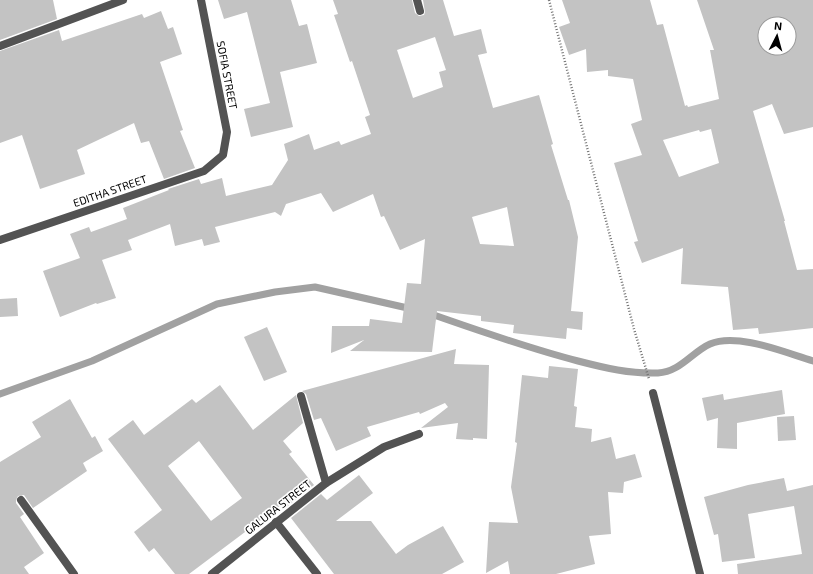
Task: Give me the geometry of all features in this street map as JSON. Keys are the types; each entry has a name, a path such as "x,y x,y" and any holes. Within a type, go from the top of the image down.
{"street":[{"path":"0,46 123,0"},
{"name":"SOFIA STREET","path":"201,0 227,132 223,155"},
{"path":"416,0 420,11"},
{"name":"EDITHA STREET","path":"0,240 204,170 223,155"},
{"path":"653,393 700,574"},
{"name":"GALURA STREET","path":"212,574 326,483 301,396"},
{"path":"326,483 384,446 419,434"},
{"path":"21,500 74,574"},
{"path":"276,522 317,574"}],"path":[{"path":"549,0 634,329 653,393"}],"building":[{"path":"0,0 53,0 57,19 0,40"},
{"path":"218,0 291,0 299,26 307,24 317,63 280,72 293,127 251,137 244,109 270,103 247,12 224,19"},
{"path":"333,0 412,0 415,13 419,16 424,15 425,12 423,0 443,0 454,36 481,29 487,53 478,55 493,108 539,95 553,144 551,145 569,200 578,237 571,311 583,312 582,330 567,328 566,339 513,333 514,325 481,321 481,316 437,311 432,352 350,351 364,340 331,353 332,326 369,326 370,319 402,323 407,283 421,284 425,239 400,250 384,216 381,217 373,194 333,212 321,193 286,204 281,216 275,212 215,227 220,242 204,246 202,239 175,246 170,224 128,240 132,250 102,260 116,298 97,304 96,303 60,317 43,271 80,258 70,234 89,227 91,232 127,219 123,208 169,190 168,189 199,179 201,184 222,178 226,196 272,185 288,160 284,144 309,134 314,150 339,141 341,145 371,134 365,117 370,115 352,61 350,62 334,15 338,14","holes":["435,37 446,70 439,72 443,87 413,98 397,50","507,207 514,246 480,244 472,217"]},
{"path":"562,0 650,0 657,25 663,24 685,106 687,105 688,107 719,99 710,50 714,50 697,0 813,0 813,127 784,134 772,104 753,111 785,221 797,270 813,269 813,328 759,334 758,328 733,330 728,287 681,284 683,248 642,263 634,242 638,241 614,163 642,155 631,124 642,120 633,79 608,76 608,70 587,72 586,49 569,55 559,27 570,23","holes":["711,129 719,163 679,177 663,140 699,130 700,132"]},
{"path":"161,11 168,29 173,27 182,54 160,62 183,130 180,131 195,168 164,179 149,141 141,143 134,123 77,150 85,174 40,189 22,135 0,143 0,51 59,30 62,41 142,14 144,18"},
{"path":"17,298 18,316 0,317 0,299"},
{"path":"267,327 287,372 264,381 244,337"},
{"path":"456,349 454,364 489,365 487,439 456,439 458,423 421,428 448,407 445,403 420,414 419,412 367,427 371,436 336,451 321,418 314,420 306,394 302,391"},
{"path":"549,366 578,369 574,406 577,407 575,427 592,429 591,442 611,437 616,459 635,454 642,477 624,482 623,493 608,492 611,534 589,536 595,564 556,574 510,574 508,561 486,573 489,522 518,523 511,487 517,443 515,442 522,375 548,378"},
{"path":"220,385 253,430 296,395 303,423 283,441 292,452 289,454 314,485 284,509 281,505 189,574 175,574 154,548 149,552 134,532 162,510 108,439 133,420 144,435 192,399 196,403","holes":["199,441 242,498 211,521 168,466"]},
{"path":"782,390 785,414 737,423 737,449 717,448 718,418 707,421 702,398 723,394 724,400"},
{"path":"70,399 92,438 95,436 103,451 83,463 87,471 33,508 24,495 18,496 16,503 24,514 20,517 44,553 24,567 29,574 0,574 0,462 41,437 32,422"},
{"path":"794,416 796,440 778,441 777,417"},
{"path":"359,475 373,493 336,521 371,521 396,554 408,545 443,526 464,562 442,574 334,574 291,518 321,494 327,500"},
{"path":"784,478 787,491 813,485 813,574 738,574 737,564 802,554 794,506 748,514 755,558 722,562 718,534 714,535 704,497 748,485"}],"waterway":[{"path":"0,394 92,361 217,304 275,292 315,287 412,309"},
{"path":"428,313 559,356 618,370 648,373 666,372 673,369 710,344 734,340 762,345 813,361"}]}
